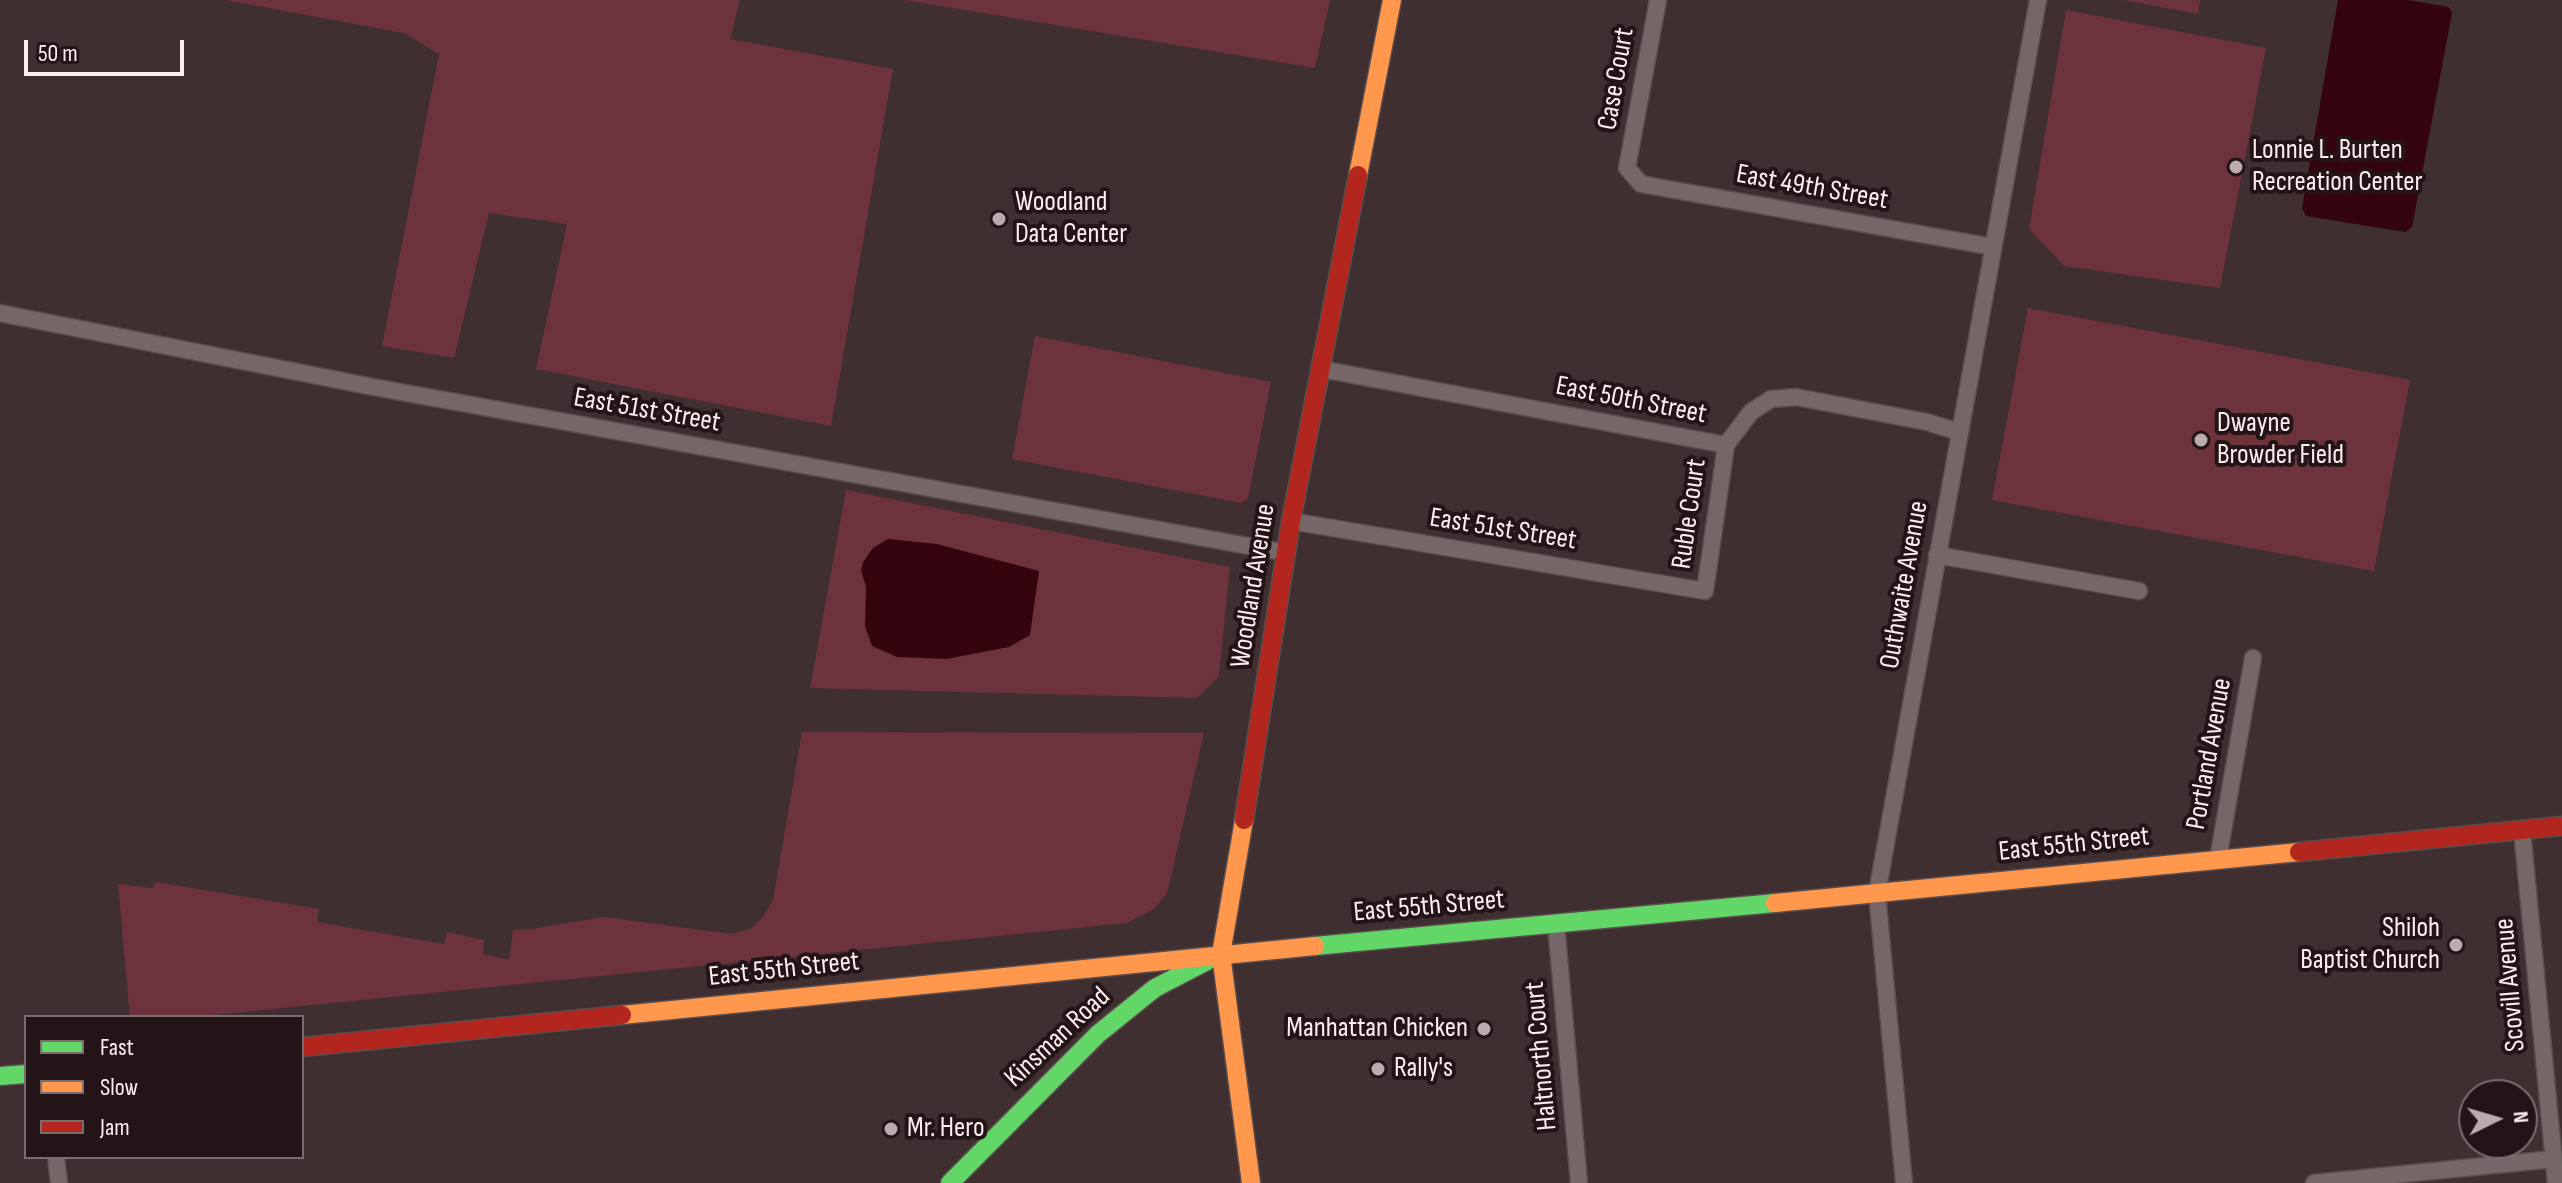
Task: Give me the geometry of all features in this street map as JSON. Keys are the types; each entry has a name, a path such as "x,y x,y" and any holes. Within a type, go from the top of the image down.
{"main road":[{"name":"Woodland Avenue","path":"1251,1183 1221,954 1291,521 1392,0"},
{"name":"East 55th Street","path":"304,1047 1221,954 2562,826"},
{"name":"Kinsman Road","path":"950,1183 1098,1034 1155,988 1221,954"},
{"path":"0,1076 24,1074"}],"street":[{"name":"Case Court","path":"1627,168 1658,0"},
{"name":"Outhwaite Avenue","path":"1904,1183 1877,893 2038,0"},
{"name":"East 49th Street","path":"1627,168 1641,184 1993,247"},
{"name":"East 51st Street","path":"0,313 373,387 1287,553"},
{"name":"East 50th Street","path":"1321,369 1726,445 1751,412 1771,399 1796,397 1927,422 1959,432"},
{"name":"Ruble Court","path":"1705,591 1726,445"},
{"name":"East 51st Street","path":"1291,521 1705,591"},
{"path":"1937,555 2139,591"},
{"name":"Portland Avenue","path":"2218,859 2253,658"},
{"path":"2562,806 2562,826"},
{"name":"Scovill Avenue","path":"2522,830 2556,1183"},
{"name":"Haltnorth Court","path":"1556,924 1579,1183"},
{"path":"56,1159 59,1183"},
{"path":"2314,1183 2554,1159"}],"shaded area":[{"path":"225,0 740,0 730,39 893,69 831,426 536,369 567,224 489,213 454,358 382,346 439,54 404,33"},
{"path":"904,0 1330,0 1315,68"},
{"path":"2124,0 2200,0 2198,14"},
{"path":"2338,0 2408,0 2449,7 2452,13 2412,227 2405,232 2306,216 2302,208"},
{"path":"2066,10 2266,48 2220,288 2064,266 2029,229"},
{"name":"Dwayne Browder Field","path":"2028,308 2410,380 2374,571 1992,500"},
{"path":"1035,336 1271,382 1248,499 1241,503 1012,459"},
{"path":"846,490 1230,567 1219,676 1197,698 810,688"},
{"path":"888,539 937,544 1039,571 1030,635 1009,647 946,659 897,657 872,646 865,626 866,587 861,570 873,548"},
{"path":"802,732 1204,733 1167,893 1154,909 1127,923 214,1015 130,1015 118,884 153,888 156,882 319,909 317,922 444,944 447,932 484,940 483,954 509,960 513,930 604,917 732,934 752,928 773,900"}],"traffic: fast":[{"path":"1315,946 1775,903"},
{"path":"950,1183 1098,1034 1155,988 1207,961"},
{"path":"0,1076 24,1074"}],"traffic: slow":[{"path":"1358,175 1392,0"},
{"path":"1244,820 1221,954 1251,1183"},
{"path":"1775,903 2299,852"},
{"path":"622,1015 1315,946"}],"traffic: jam":[{"path":"1244,820 1291,521 1358,175"},
{"path":"2299,852 2562,826"},
{"path":"304,1047 622,1015"}],"place":[{"name":"Lonnie L. Burten Recreation Center","path":"2236,167"},
{"name":"Woodland Data Center","path":"999,219"},
{"name":"Dwayne Browder Field","path":"2201,440"},
{"name":"Shiloh Baptist Church","path":"2456,945"},
{"name":"Manhattan Chicken","path":"1484,1029"},
{"name":"Rally's","path":"1378,1069"},
{"name":"Mr. Hero","path":"891,1129"}]}
